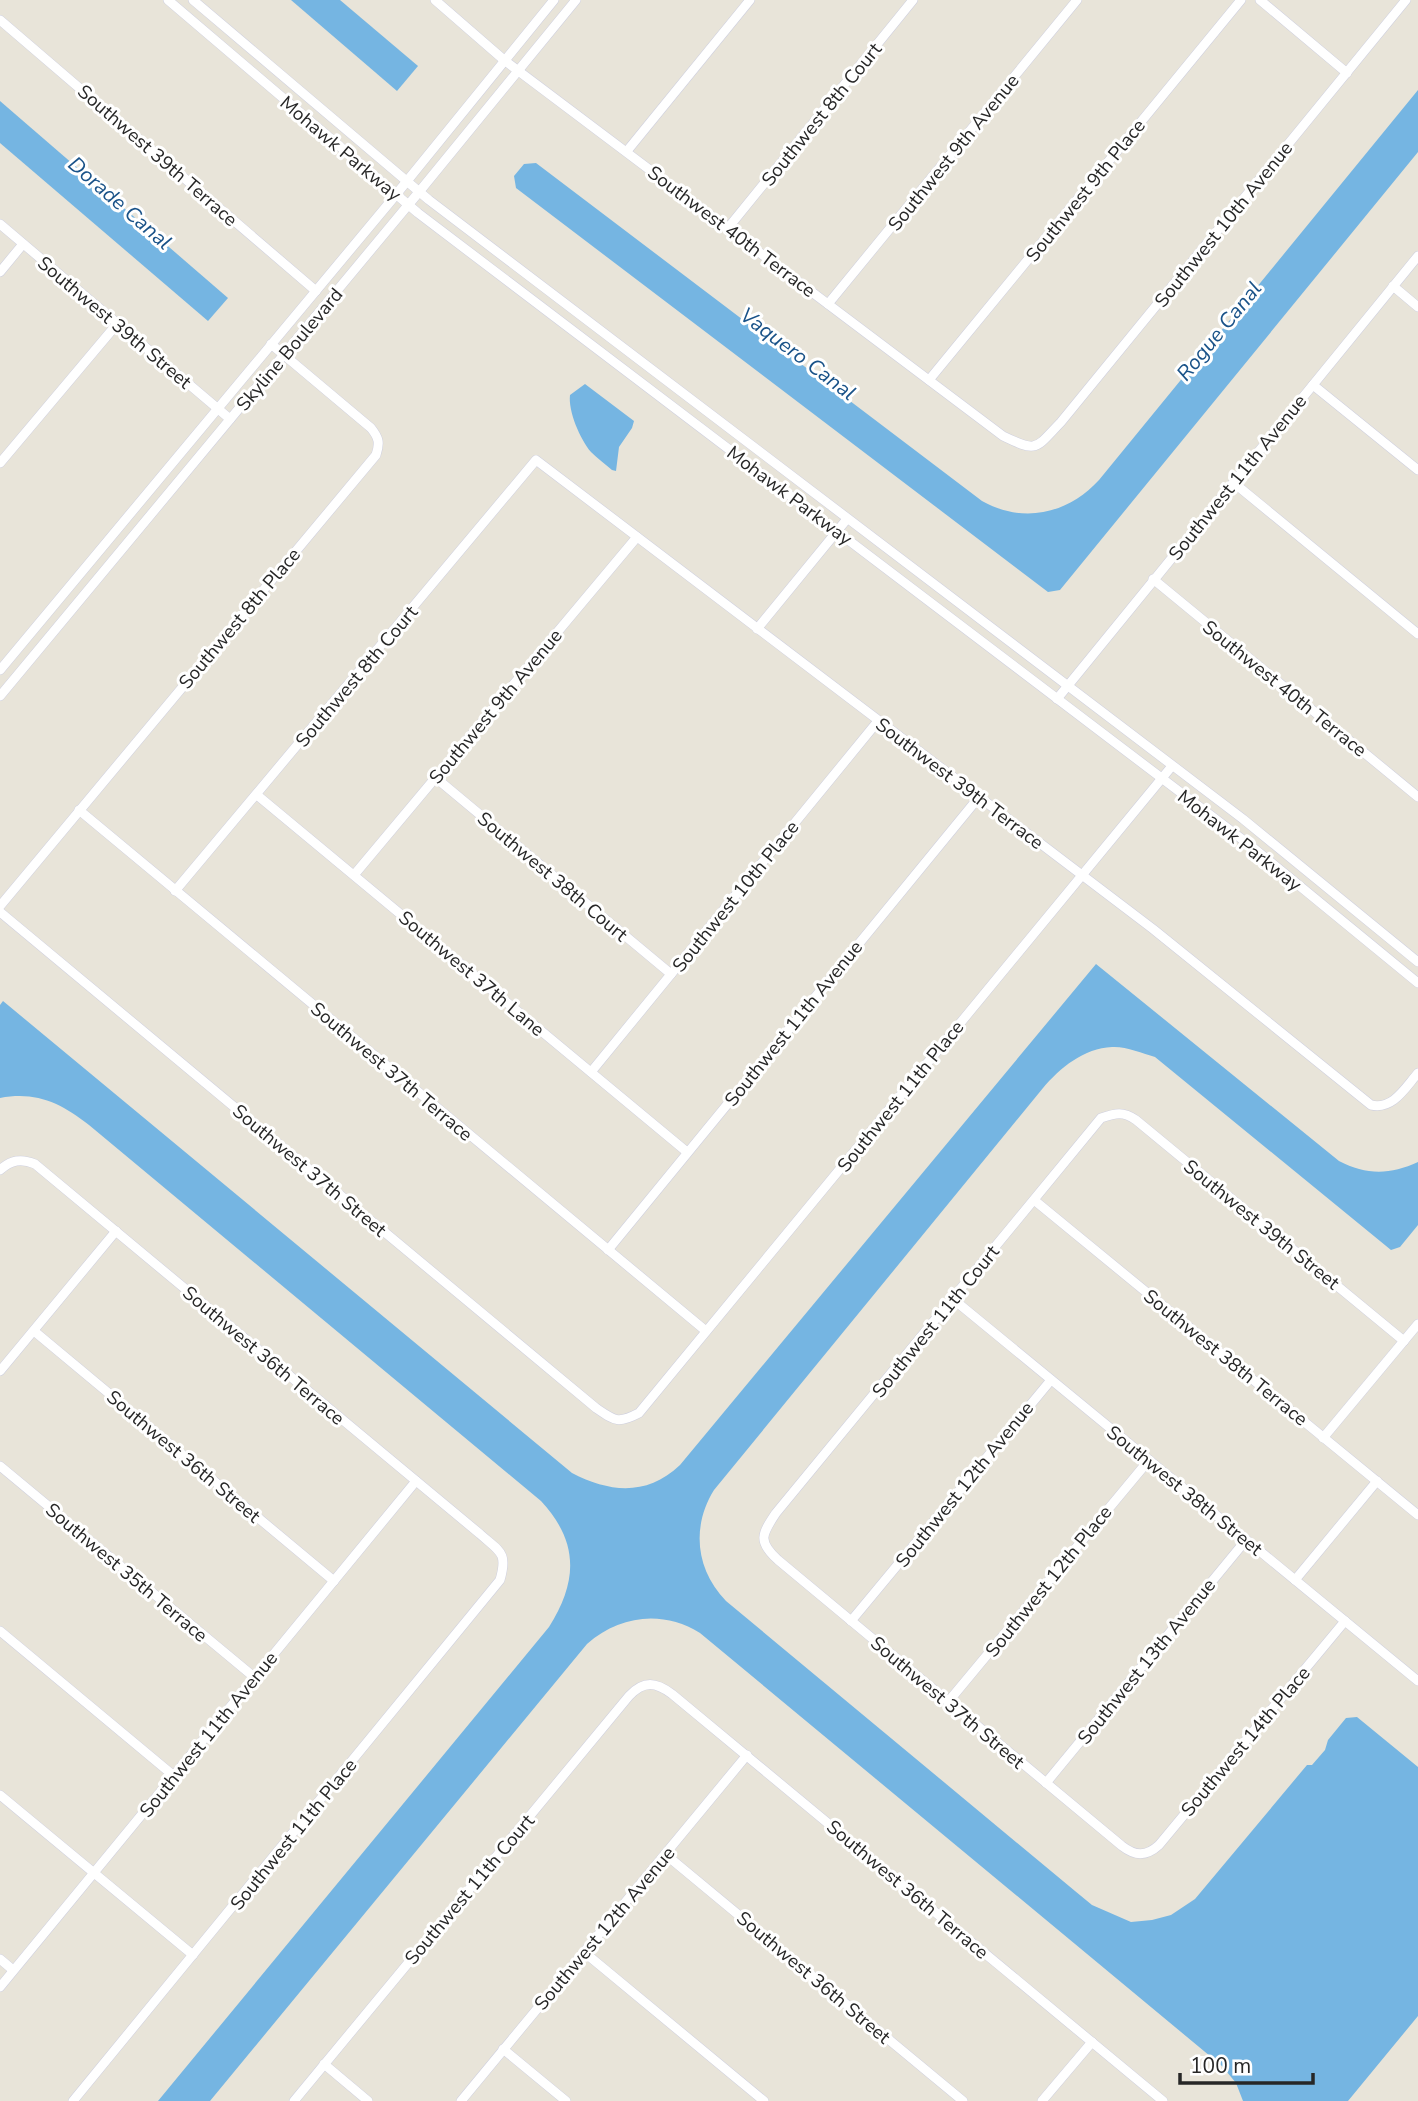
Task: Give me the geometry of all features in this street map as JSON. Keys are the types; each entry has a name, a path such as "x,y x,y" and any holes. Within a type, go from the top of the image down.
{"street":[{"name":"Mohawk Parkway","path":"168,0 408,205 1251,846 1418,983"},
{"name":"Mohawk Parkway","path":"193,0 419,192 1284,852 1418,962"},
{"name":"Southwest 40th Terrace","path":"435,0 519,71 1003,436 1027,448 1038,446"},
{"name":"Skyline Boulevard","path":"0,670 396,195 554,0"},
{"name":"Skyline Boulevard","path":"0,696 576,0"},
{"path":"627,151 750,0"},
{"name":"Southwest 8th Court","path":"728,228 914,0"},
{"name":"Southwest 9th Avenue","path":"828,303 1077,0"},
{"name":"Southwest 9th Place","path":"929,380 1241,0"},
{"path":"1260,0 1347,73"},
{"name":"Southwest 10th Avenue","path":"1038,446 1061,422 1406,0"},
{"name":"Southwest 39th Terrace","path":"0,20 316,291"},
{"name":"Southwest 39th Street","path":"0,224 230,419"},
{"path":"0,272 23,244"},
{"name":"Southwest 11th Avenue","path":"1057,699 1418,256"},
{"path":"1393,286 1418,307"},
{"path":"0,463 117,324"},
{"name":"Southwest 8th Place","path":"0,906 376,455 380,445 371,428 271,344"},
{"path":"1313,385 1418,470"},
{"name":"Southwest 8th Court","path":"175,891 536,460"},
{"name":"Southwest 39th Terrace","path":"536,460 1153,929 1371,1105 1381,1108 1395,1101 1418,1073"},
{"path":"1234,483 1418,634"},
{"path":"757,629 847,519"},
{"name":"Southwest 9th Avenue","path":"354,875 637,537"},
{"name":"Southwest 40th Terrace","path":"1153,579 1418,797"},
{"name":"Southwest 10th Place","path":"591,1072 878,721"},
{"name":"Southwest 11th Place","path":"624,1421 639,1413 1172,766"},
{"name":"Southwest 38th Court","path":"436,778 671,974"},
{"name":"Southwest 37th Lane","path":"257,795 687,1152"},
{"name":"Southwest 11th Avenue","path":"608,1250 979,797"},
{"name":"Southwest 37th Terrace","path":"79,810 706,1331"},
{"name":"Southwest 37th Street","path":"0,912 596,1408 614,1420 624,1421"},
{"name":"Southwest 39th Street","path":"1118,1112 1128,1114 1136,1120 1404,1341"},
{"name":"Southwest 11th Court","path":"763,1540 765,1530 776,1513 1101,1118 1118,1112"},
{"name":"Southwest 36th Terrace","path":"0,1170 15,1160 35,1164 500,1552 505,1563"},
{"name":"Southwest 38th Terrace","path":"1034,1200 1418,1515"},
{"path":"0,1371 116,1231"},
{"name":"Southwest 38th Street","path":"953,1299 1418,1681"},
{"path":"1324,1437 1418,1324"},
{"name":"Southwest 36th Street","path":"34,1331 334,1581"},
{"name":"Southwest 12th Avenue","path":"851,1621 1051,1380"},
{"name":"Southwest 12th Place","path":"948,1702 1149,1460"},
{"name":"Southwest 35th Terrace","path":"0,1466 254,1677"},
{"path":"1295,1580 1377,1481"},
{"name":"Southwest 11th Avenue","path":"0,1987 416,1482"},
{"name":"Southwest 37th Street","path":"763,1540 769,1552 948,1702 1122,1846 1141,1855"},
{"name":"Southwest 13th Avenue","path":"1046,1783 1246,1540"},
{"name":"Southwest 11th Place","path":"73,2101 500,1580 505,1563"},
{"name":"Southwest 14th Place","path":"1141,1855 1151,1852 1159,1845 1345,1621"},
{"path":"0,1631 174,1776"},
{"name":"Southwest 11th Court","path":"294,2101 629,1696 636,1688 650,1683"},
{"name":"Southwest 36th Terrace","path":"650,1683 660,1685 747,1755 1163,2101"},
{"name":"Southwest 12th Avenue","path":"461,2101 747,1755"},
{"path":"0,1795 193,1955"},
{"name":"Southwest 36th Street","path":"664,1854 962,2101"},
{"path":"584,1952 764,2101"},
{"path":"0,1959 13,1970"},
{"path":"1042,2101 1092,2042"},
{"path":"503,2049 565,2101"},
{"path":"324,2064 368,2101"}],"water":[{"path":"291,0 340,0 418,66 397,91"},
{"path":"1418,90 1418,152 1060,590 1048,592 516,188 514,176 524,164 536,163 982,501 1013,512 1044,512 1073,501 1099,480"},
{"path":"0,101 228,298 208,321 0,143"},
{"path":"585,384 634,421 619,447 616,471 591,452 576,425 570,395"},
{"path":"1096,964 1339,1161 1359,1169 1378,1172 1418,1162 1418,1225 1400,1247 1391,1250 1155,1057 1117,1047 1102,1048 1082,1055 1057,1073 1043,1088 714,1490 702,1519 700,1548 703,1562 708,1576 726,1601 1092,1905 1131,1922 1171,1915 1195,1899 1307,1765 1312,1765 1325,1750 1328,1740 1346,1718 1357,1717 1418,1767 1418,2016 1348,2101 1243,2101 1236,2083 1222,2066 700,1633 671,1621 642,1619 613,1627 587,1644 210,2101 158,2101 549,1627 559,1610 569,1578 568,1547 553,1516 541,1501 89,1125 48,1101 25,1096 0,1098 0,1005 3,1001 572,1473 601,1485 628,1488 655,1482 680,1465"}],"water label":[{"name":"Dorade Canal","path":"120,203"},
{"name":"Rogue Canal","path":"1219,331"},
{"name":"Vaquero Canal","path":"798,354"}]}
